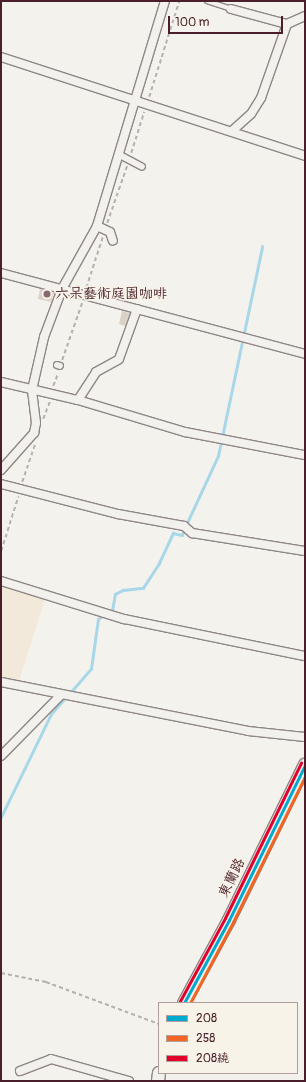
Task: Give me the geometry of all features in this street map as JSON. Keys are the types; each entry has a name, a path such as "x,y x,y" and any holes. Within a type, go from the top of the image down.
{"main road":[{"name":"東蘭路","path":"185,1002 229,920 305,765"}],"street":[{"path":"1,470 34,433 36,423 32,390 44,337 62,289 96,226 165,1"},
{"path":"231,9 287,24 305,16"},
{"path":"232,131 251,114 261,98 287,24"},
{"path":"1,57 134,102 232,131 305,156"},
{"path":"118,154 142,167"},
{"path":"96,226 110,232 113,242"},
{"path":"1,273 305,354"},
{"path":"78,400 96,372 119,359 137,309"},
{"path":"1,382 78,400 185,432 305,455"},
{"path":"1,484 118,514 184,526 192,532 305,551"},
{"path":"1,581 124,618 305,656"},
{"path":"1,682 129,709 194,718 248,731 305,737"},
{"path":"1,756 61,695"},
{"path":"20,1071 51,1059 129,1081"}],"lane":[{"path":"207,1 231,9"}],"path":[{"path":"149,99 180,1"},
{"path":"53,388 58,365 84,295 144,112"},
{"path":"42,423 50,401"},
{"path":"1,551 37,437"},
{"path":"1,973 46,982 158,1024"}],"shaded area":[{"path":"1,582 46,596 18,684 1,680"}],"building":[{"name":"六呆藝術庭園咖啡","path":"40,289 54,293 51,302 38,299"},
{"path":"122,311 130,313 125,326 119,324"}],"waterway":[{"path":"186,525 218,456 262,247"},
{"path":"109,612 112,611 115,594 123,590 143,588 159,563 173,533 182,535 184,529"},
{"path":"69,694 91,669 98,619 104,615"},
{"path":"1,817 51,714 66,697"}],"transit line":[{"name":"208繞","path":"180,1001 225,918 301,763"},
{"name":"208","path":"185,1002 229,920 305,765"},
{"name":"258","path":"191,1002 233,922 305,776"}],"place":[{"name":"六呆藝術庭園咖啡","path":"47,294"}]}
